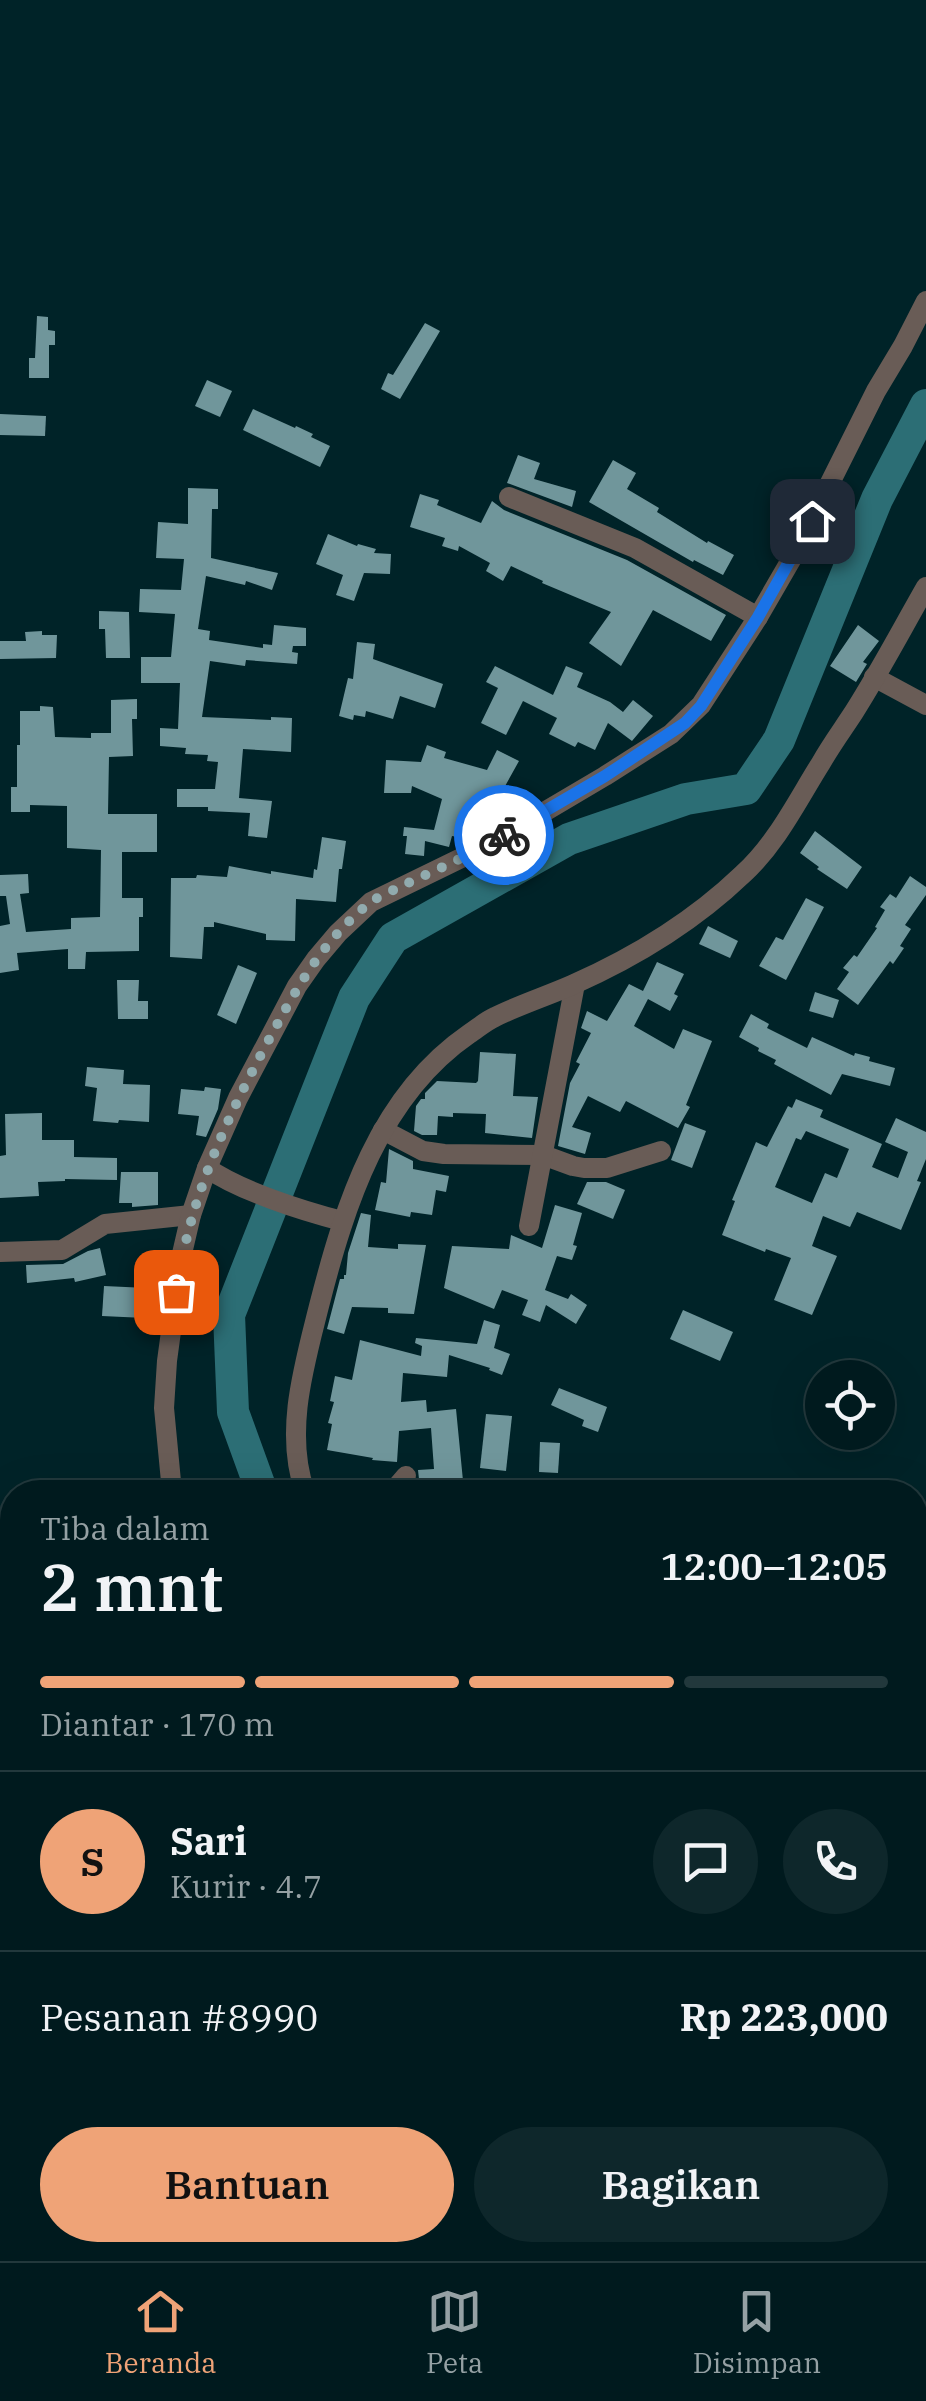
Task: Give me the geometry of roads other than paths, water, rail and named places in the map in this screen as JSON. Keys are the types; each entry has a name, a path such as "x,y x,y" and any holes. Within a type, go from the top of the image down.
{"street":[{"path":"171,1480 164,1408 166,1377 181,1258 191,1215 214,1173 238,1098 297,986 338,933 371,902 490,844 605,776 672,734 701,706 795,554 876,390 926,301"},
{"path":"509,498 635,548 758,617"},
{"path":"301,1480 295,1444 304,1365 342,1221 383,1130 411,1086 446,1050 493,1018 574,984 666,934 711,903 762,856 798,803 926,587"},
{"path":"874,678 926,705"},
{"path":"529,1226 574,984"},
{"path":"383,1130 423,1150 444,1154 543,1155 572,1166 607,1168 661,1152"},
{"path":"214,1173 313,1214 342,1221"},
{"path":"0,1252 62,1250 105,1224 191,1215"},
{"path":"403,1480 406,1476"}],"waterway":[{"path":"258,1480 233,1412 229,1315 354,998 393,938 569,839 686,799 746,789 779,740 877,499 926,405"}]}
